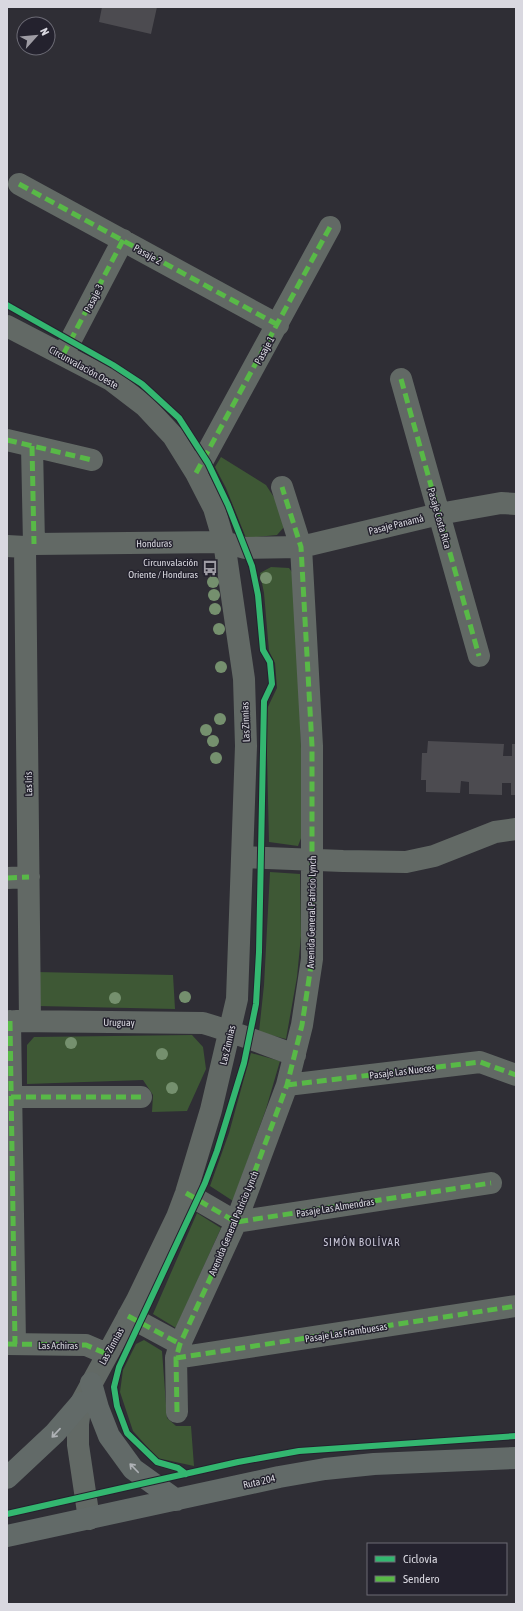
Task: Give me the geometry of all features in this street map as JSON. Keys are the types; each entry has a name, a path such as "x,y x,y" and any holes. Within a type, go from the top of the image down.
{"main road":[{"path":"91,1383 98,1408 110,1436 133,1469 176,1500"},
{"path":"7,1478 56,1433 81,1403"},
{"name":"Ruta 204","path":"7,1536 279,1477 325,1469 374,1464 516,1458"}],"street":[{"name":"Pasaje 2","path":"19,184 278,325"},
{"name":"Pasaje 1","path":"196,473 278,325 330,227"},
{"name":"Pasaje 3","path":"64,356 123,240"},
{"name":"Circunvalación Oeste","path":"7,326 112,380 145,406 173,436 196,473 214,508 224,542"},
{"name":"Pasaje Costa Rica","path":"401,379 479,656"},
{"path":"7,440 92,460"},
{"name":"Las Iris","path":"11,1344 9,1170 11,1096 29,877 22,546 32,446"},
{"name":"Avenida General Patricio Lynch","path":"178,1412 178,1351 236,1222 287,1085 302,1025 312,959 312,746 301,547 282,487"},
{"name":"Pasaje Panamá","path":"301,547 439,514 501,503 516,504"},
{"name":"Honduras","path":"22,546 224,542 245,548 301,547"},
{"name":"Las Zinnias","path":"89,1519 78,1445 78,1424 81,1403 128,1316 173,1224 186,1193 212,1110 238,998 244,857 246,746 244,679 224,542"},
{"path":"244,857 406,862 434,856 495,832 516,829"},
{"path":"7,878 29,877"},
{"name":"Uruguay","path":"16,1021 203,1023 230,1031 248,1039 295,1055"},
{"name":"Pasaje Las Nueces","path":"287,1085 480,1062 516,1075"},
{"path":"11,1096 142,1097"},
{"name":"Pasaje Las Almendras","path":"236,1222 491,1183"},
{"path":"186,1193 236,1222"},
{"name":"Pasaje Las Frambuesas","path":"178,1351 516,1306"},
{"path":"128,1316 178,1351"},
{"name":"Las Achiras","path":"11,1344 86,1345 107,1354"}],"green space":[{"path":"221,457 266,485 277,502 284,527 277,535 246,538 226,488 215,467"},
{"path":"271,567 289,568 297,579 303,833 298,846 269,842 266,711 277,688 275,663 269,651 264,593 260,573"},
{"path":"270,872 300,874 301,936 297,977 286,1039 259,1032 264,985"},
{"path":"37,972 173,975 175,1009 38,1006"},
{"path":"192,1035 203,1047 206,1069 187,1111 152,1112 153,1095 143,1080 27,1084 27,1045 34,1037"},
{"path":"251,1053 280,1061 266,1109 233,1201 210,1186 229,1133"},
{"path":"197,1213 221,1228 176,1328 153,1314"},
{"path":"144,1340 162,1351 167,1418 176,1426 191,1426 194,1466 157,1458 133,1431 120,1392 123,1370 136,1344"}],"building":[{"path":"102,7 157,7 151,34 99,22"},
{"path":"428,741 504,744 503,756 512,756 512,744 516,744 516,795 511,795 511,783 502,783 502,795 469,794 469,782 461,781 460,793 426,792 426,780 421,780 422,753 427,753"}],"marked path":[{"path":"19,184 278,325"},
{"path":"196,473 330,227"},
{"path":"63,355 123,240"},
{"path":"401,379 479,656"},
{"path":"7,440 92,460"},
{"path":"32,446 34,544"},
{"path":"177,1412 176,1358 180,1344 236,1222 287,1085 302,1025 312,959 312,746 301,547 282,487"},
{"path":"7,878 29,877"},
{"path":"10,1021 15,1344"},
{"path":"287,1085 480,1062 516,1075"},
{"path":"11,1097 141,1097"},
{"path":"186,1193 236,1222 491,1183"},
{"path":"176,1358 516,1306"},
{"path":"128,1316 180,1344"},
{"path":"7,1344 86,1345 107,1354"}],"cycle path":[{"path":"7,305 113,365 142,384 179,418 208,463 228,505 252,566 258,595 263,650 270,662 272,684 264,701 259,952 256,1004 244,1063 217,1151 205,1183 119,1367 114,1387 117,1406 127,1433 157,1462 178,1468 186,1474"},
{"path":"7,1514 238,1462 299,1451 516,1436"}],"place":[{"name":"Circunvalación Oriente / Honduras","path":"210,568"}],"district":[{"name":"SIMÓN BOLÍVAR","path":"362,1242"}]}
